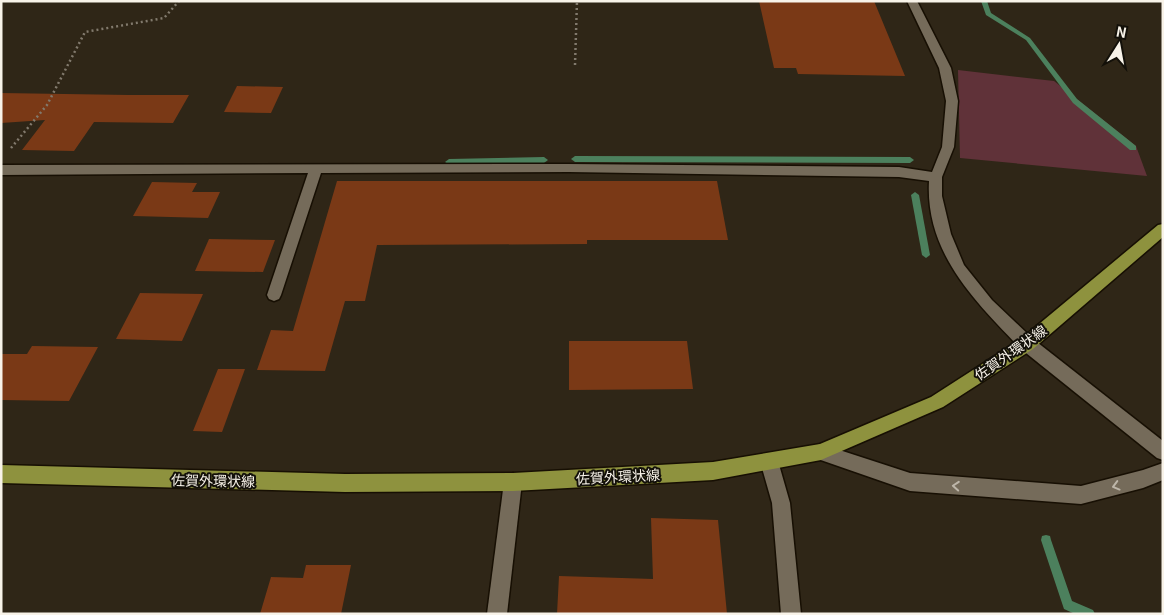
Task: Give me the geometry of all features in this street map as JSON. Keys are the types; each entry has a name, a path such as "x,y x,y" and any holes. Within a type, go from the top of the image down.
{"main road":[{"name":"佐賀外環状線","path":"1,474 345,483 513,482 713,471 821,452 937,402 1026,344 1163,229"}],"street":[{"path":"912,1 945,68 952,101 948,148 936,177 935,196 944,234 958,268 987,304 1026,344 1163,452"},
{"path":"1,170 569,168 899,172 936,177"},
{"path":"274,296 316,170"},
{"path":"821,452 910,482 1081,496 1143,479 1163,471"},
{"path":"769,461 781,503 791,614"},
{"path":"497,614 513,482"}],"path":[{"path":"7,153 47,105 85,32 164,18 179,1"},
{"path":"575,65 577,1"}],"shaded area":[{"path":"958,70 1054,81 1136,146 1147,176 960,158"}],"building":[{"path":"759,1 874,1 905,76 798,74 796,68 774,68"},
{"path":"237,86 283,87 271,113 224,112"},
{"path":"1,93 189,95 173,123 94,122 74,151 22,150 45,120 1,123"},
{"path":"337,181 717,181 728,240 587,240 587,244 377,245 365,301 345,301 325,371 257,370 271,330 293,331"},
{"path":"152,182 197,183 192,192 220,192 208,218 133,216"},
{"path":"209,239 275,240 263,272 195,271"},
{"path":"140,293 203,294 182,341 116,339"},
{"path":"569,341 687,341 693,389 569,390"},
{"path":"32,346 98,347 69,401 1,400 1,354 27,354"},
{"path":"218,369 245,369 222,432 193,431"},
{"path":"651,518 718,520 727,614 557,614 559,576 653,579"},
{"path":"306,565 351,565 341,614 260,614 271,577 303,578"}],"waterway":[{"path":"984,1 988,14 1028,39 1075,101 1133,148"},
{"path":"575,159 910,160"},
{"path":"449,162 544,160"},
{"path":"915,195 926,255"},
{"path":"1046,540 1068,605 1089,614"}]}
